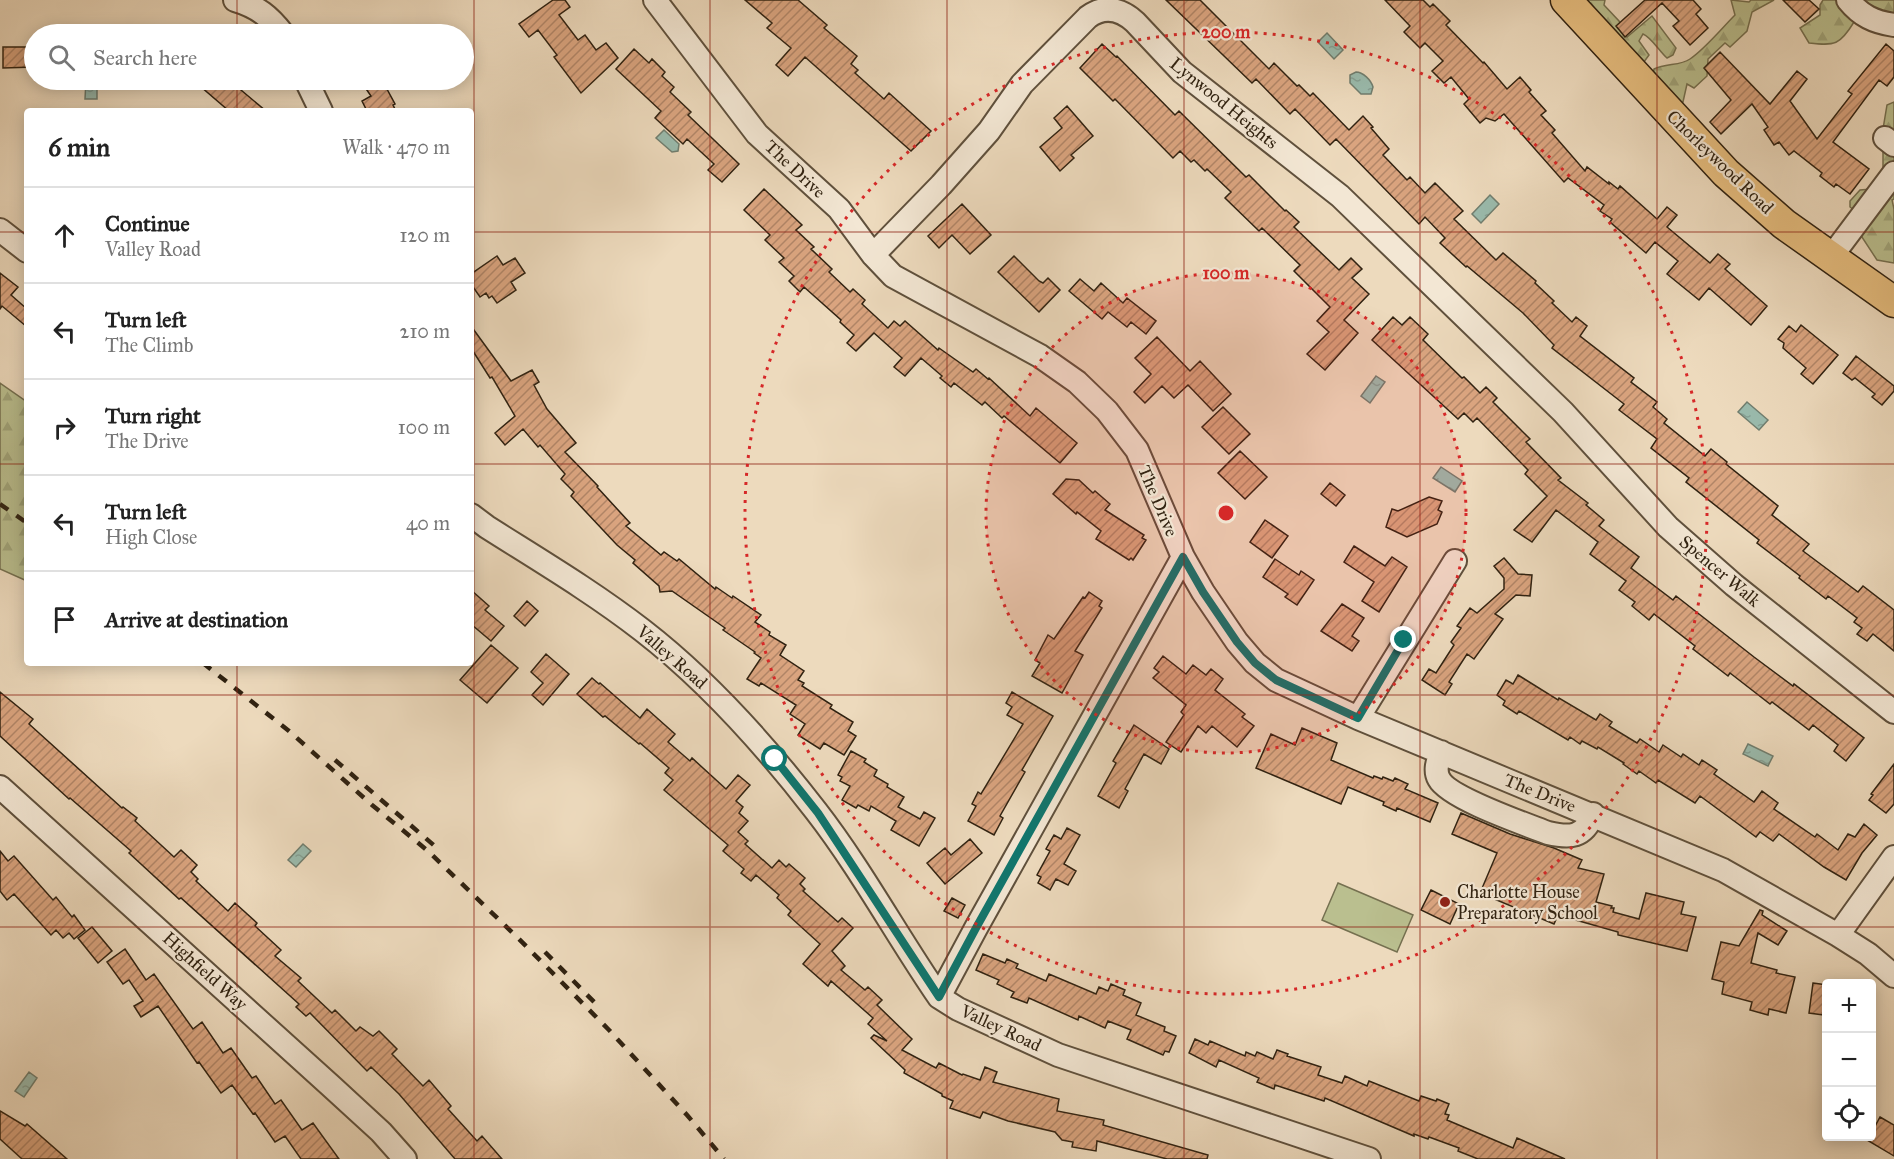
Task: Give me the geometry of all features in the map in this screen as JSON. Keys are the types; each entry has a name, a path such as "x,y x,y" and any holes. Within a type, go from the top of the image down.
{"main road":[{"name":"Chorleywood Road","path":"1566,0 1726,173 1784,224 1894,302"}],"street":[{"path":"235,0 261,10 275,24"},
{"name":"The Drive","path":"655,0 757,134 839,209 873,255 893,276 1040,357 1077,382 1107,411 1137,450 1183,557 1203,592 1237,642 1255,663 1276,680 1358,718 1723,870 1838,935 1868,954 1894,976"},
{"path":"1848,0 1858,12 1878,23 1894,26"},
{"name":"Lynwood Heights","path":"873,255 941,185 989,131 1022,84 1100,5 1128,15 1182,72 1340,196 1563,412"},
{"path":"311,90 320,108"},
{"path":"1831,257 1894,173"},
{"path":"0,230 24,249"},
{"name":"Spencer Walk","path":"1563,412 1668,527 1734,585 1894,712"},
{"name":"Valley Road","path":"474,517 598,597 644,632 703,684 775,759 818,813 939,997 958,1009 1058,1054 1369,1159"},
{"path":"939,997 1183,557"},
{"path":"1358,718 1455,561"},
{"path":"1441,752 1437,762 1437,772 1444,786 1461,797 1548,833 1562,836 1584,831 1593,814"},
{"name":"Highfield Way","path":"0,787 333,1087 381,1132 405,1159"},
{"path":"1838,935 1894,857"}],"green space":[{"path":"1581,0 1605,0 1604,5 1619,21 1627,37 1652,16 1676,48 1673,55 1667,58 1643,34 1639,41 1649,55 1641,66"},
{"path":"1731,0 1749,2 1751,0 1774,0 1752,12 1747,31 1730,47 1725,43 1708,59 1707,76 1694,88 1687,84 1683,102 1674,102 1652,78 1654,69 1686,61 1702,50 1735,15"},
{"path":"1823,0 1894,0 1894,12 1887,19 1867,29 1854,22 1840,40 1831,44 1809,43 1800,28 1820,15 1820,5"},
{"path":"1894,102 1894,199 1892,200 1894,263 1877,260 1858,231 1859,214 1850,207 1850,201 1860,190 1872,189 1883,174 1883,129 1887,105"},
{"path":"0,383 24,400 24,580 0,569"},
{"path":"1338,883 1413,915 1397,952 1322,920"}],"water":[{"path":"1327,33 1343,50 1334,59 1318,42"},
{"path":"1356,72 1364,75 1370,82 1373,87 1371,94 1361,94 1350,83 1350,75"},
{"path":"85,90 97,90 97,99 85,99"},
{"path":"664,130 679,144 678,151 672,152 656,138"},
{"path":"1490,195 1499,204 1481,223 1472,214"},
{"path":"1376,376 1385,382 1370,403 1361,396"},
{"path":"1747,402 1768,420 1759,430 1738,412"},
{"path":"1441,467 1462,481 1455,492 1433,478"},
{"path":"1748,744 1773,756 1768,766 1743,754"},
{"path":"303,844 311,851 296,867 288,860"},
{"path":"29,1072 37,1078 24,1097 15,1091"}],"building":[{"path":"553,0 565,0 570,7 559,15 578,40 585,35 596,50 606,43 618,58 581,93 554,57 557,55 538,30 529,37 519,24"},
{"path":"745,0 798,0 827,25 824,28 857,56 851,64 858,70 855,73 884,99 889,93 931,131 911,151 805,57 788,76 776,65 791,48 767,28 772,23"},
{"path":"1166,0 1200,0 1269,69 1274,63 1310,96 1313,93 1349,130 1363,116 1389,149 1383,155 1407,180 1410,177 1425,193 1435,183 1463,211 1454,219 1496,260 1503,253 1536,281 1535,283 1554,301 1552,303 1572,322 1576,317 1587,326 1580,336 1634,378 1631,382 1657,402 1653,407 1667,419 1664,423 1705,456 1711,449 1778,506 1772,515 1809,544 1803,551 1858,592 1863,586 1894,610 1894,651 1873,634 1867,641 1857,634 1862,628 1854,622 1857,618 1828,596 1826,599 1799,578 1800,576 1757,543 1759,540 1686,482 1689,478 1651,448 1657,439 1619,410 1624,404 1552,348 1554,345 1523,313 1440,243 1445,238 1425,217 1419,224 1336,139 1330,145 1295,109 1290,114 1256,79 1252,83"},
{"path":"1385,0 1423,0 1430,7 1433,4 1450,21 1446,25 1484,62 1507,89 1520,77 1531,90 1529,92 1546,111 1541,115 1555,130 1552,133 1585,171 1587,167 1609,184 1609,182 1618,189 1620,186 1657,219 1667,207 1677,215 1667,227 1710,263 1718,254 1730,264 1725,269 1767,306 1751,325 1709,288 1699,300 1667,274 1678,261 1655,242 1646,253 1610,222 1612,219 1600,211 1604,205 1568,178 1564,182 1504,114 1495,121 1486,118 1480,123 1464,104 1469,99 1451,77 1444,83 1432,71 1443,61 1425,43 1420,48 1404,32 1410,26"},
{"path":"1645,0 1693,0 1701,9 1696,14 1708,28 1690,45 1673,26 1679,21 1662,3 1625,37 1616,26"},
{"path":"1783,0 1809,0 1819,9 1805,22"},
{"path":"1102,44 1117,56 1175,115 1179,111 1246,177 1249,175 1299,222 1294,227 1339,270 1351,258 1362,269 1352,278 1369,294 1344,320 1358,333 1325,370 1307,354 1329,332 1317,321 1330,307 1294,271 1300,265 1262,228 1259,231 1225,198 1231,192 1207,169 1205,171 1194,160 1191,162 1180,151 1173,158 1115,99 1113,101 1080,68"},
{"path":"1886,44 1894,51 1894,77 1887,86 1879,80 1833,142 1869,169 1850,194 1836,184 1834,187 1820,176 1822,173 1794,151 1789,155 1779,142 1774,145 1764,130 1768,127 1752,104 1721,134 1710,122 1731,100 1704,68 1720,52 1770,104 1797,71 1807,79 1790,101 1817,139 1852,94 1848,91"},
{"path":"3,47 24,47 24,67 3,68"},
{"path":"634,49 649,63 652,59 665,72 662,76 674,87 670,92 691,112 688,115 739,164 722,182 708,170 714,164 687,139 683,144 655,118 661,111 616,69"},
{"path":"205,90 241,90 262,108 226,108"},
{"path":"367,90 387,90 395,104 393,105 394,108 366,108 362,101 371,96"},
{"path":"1067,106 1093,136 1071,155 1074,158 1060,171 1040,147 1062,128 1054,118"},
{"path":"764,189 802,225 796,230 814,247 811,249 832,269 829,272 850,292 853,289 865,300 862,304 888,328 894,321 900,326 905,321 938,350 939,348 973,372 976,369 989,378 1030,416 1036,408 1077,443 1060,463 985,402 982,405 954,383 951,387 921,358 905,376 894,367 902,358 874,333 856,351 847,343 854,335 840,322 841,320 804,287 800,292 789,281 794,276 779,262 784,258 765,240 770,235 744,210"},
{"path":"962,204 991,235 970,254 952,235 939,248 928,236"},
{"path":"497,256 503,265 515,258 525,273 511,282 516,290 497,303 492,296 489,298 486,293 480,297 474,288 474,272"},
{"path":"1014,256 1039,281 1043,283 1048,278 1060,290 1039,312 998,272"},
{"path":"0,273 18,287 11,295 24,306 24,324 2,306 0,309"},
{"path":"1080,279 1094,291 1101,283 1123,303 1127,298 1156,321 1146,334 1131,322 1127,327 1108,312 1102,319 1069,291"},
{"path":"1393,317 1402,325 1410,317 1428,334 1423,340 1462,378 1464,377 1480,393 1486,387 1497,398 1493,402 1530,439 1526,442 1561,478 1558,480 1588,503 1586,505 1604,520 1599,526 1639,557 1631,568 1673,600 1676,596 1864,738 1846,761 1834,751 1838,745 1813,725 1809,730 1730,673 1728,676 1693,649 1695,646 1654,614 1649,620 1632,606 1635,602 1619,590 1626,581 1590,554 1598,542 1556,510 1532,542 1514,530 1547,496 1525,474 1528,470 1477,418 1473,422 1464,413 1458,419 1372,340"},
{"path":"1801,325 1838,355 1813,384 1801,374 1806,368 1783,348 1784,343 1778,339 1789,326 1796,332"},
{"path":"474,330 511,381 532,370 539,382 534,385 547,409 576,443 565,452 630,523 626,526 661,555 664,552 677,561 679,559 715,589 716,587 732,598 733,596 761,615 755,622 770,632 769,635 786,645 780,655 804,671 798,680 804,683 802,686 832,705 830,708 853,722 848,731 856,736 844,755 824,743 820,749 798,735 805,724 790,714 796,705 761,683 759,686 747,679 761,658 723,630 725,628 672,591 660,592 659,586 633,563 635,560 617,545 571,496 574,492 561,479 565,474 523,429 505,445 495,433 515,416 492,377 490,378 474,353"},
{"path":"1157,337 1190,371 1200,361 1231,394 1213,411 1188,385 1174,398 1162,386 1145,403 1134,392 1151,374 1135,358"},
{"path":"1856,356 1894,386 1894,391 1882,405 1872,397 1875,394 1855,378 1852,380 1843,373"},
{"path":"1223,407 1250,434 1229,454 1202,427"},
{"path":"1240,451 1267,477 1245,499 1218,473"},
{"path":"1066,479 1079,480 1093,493 1095,491 1110,504 1105,510 1144,535 1142,538 1146,540 1133,560 1131,558 1129,560 1096,539 1101,531 1053,494"},
{"path":"1330,483 1345,495 1336,506 1321,494"},
{"path":"1429,497 1442,501 1438,510 1442,512 1437,524 1407,537 1386,527 1392,509 1398,511"},
{"path":"1265,520 1288,536 1272,558 1250,542"},
{"path":"1354,546 1385,566 1392,557 1407,567 1379,612 1362,601 1374,582 1344,562"},
{"path":"1504,558 1518,574 1532,575 1530,596 1516,595 1495,614 1503,619 1474,659 1467,654 1449,682 1452,684 1445,695 1422,680 1429,669 1436,673 1454,645 1451,642 1461,628 1457,626 1470,608 1477,613 1504,589 1504,578 1494,566"},
{"path":"1275,559 1299,575 1301,571 1314,580 1297,605 1285,597 1288,594 1263,577"},
{"path":"1089,592 1102,601 1099,606 1102,608 1075,651 1083,655 1062,693 1032,676 1040,663 1035,660 1048,635 1054,639 1083,597 1085,598"},
{"path":"474,593 489,606 485,610 504,626 491,641 474,627"},
{"path":"527,601 538,611 525,626 514,616"},
{"path":"1342,604 1364,618 1352,636 1359,641 1352,651 1321,631"},
{"path":"491,645 518,668 487,703 460,680"},
{"path":"546,654 569,674 543,705 532,695 543,683 531,672"},
{"path":"1163,656 1186,674 1193,665 1206,675 1211,669 1223,679 1215,690 1245,714 1242,717 1254,726 1237,747 1212,726 1206,733 1198,726 1181,752 1166,742 1184,715 1181,712 1186,705 1153,678 1159,672 1154,668"},
{"path":"1518,675 1596,720 1600,714 1612,722 1609,726 1637,743 1640,739 1659,752 1663,745 1681,757 1683,754 1699,765 1702,760 1717,770 1714,774 1754,802 1762,791 1778,803 1774,809 1815,837 1817,834 1838,850 1848,834 1855,837 1864,824 1877,835 1862,853 1846,880 1779,834 1773,841 1760,832 1756,837 1700,796 1695,803 1658,780 1656,783 1639,771 1637,774 1598,747 1597,749 1582,741 1580,744 1570,737 1568,740 1519,711 1517,714 1503,705 1505,701 1497,695 1506,680 1513,684"},
{"path":"592,678 640,718 647,709 675,734 668,742 690,761 692,758 726,789 738,775 750,785 736,801 743,807 739,813 748,821 738,832 748,841 745,844 772,868 779,860 786,867 789,864 805,878 800,884 805,889 803,891 838,922 842,918 853,928 832,951 845,966 841,970 865,990 868,987 882,1000 877,1005 912,1039 902,1050 936,1068 939,1063 962,1075 980,1080 985,1067 997,1072 993,1082 1059,1099 1057,1111 1104,1120 1103,1125 1208,1155 1207,1159 1167,1159 1097,1141 1096,1151 1072,1147 1073,1142 1062,1140 1055,1132 1008,1121 983,1112 980,1118 950,1108 953,1101 904,1073 905,1070 871,1038 874,1035 887,1041 868,1024 873,1018 831,981 828,986 803,964 820,944 788,915 791,911 777,898 779,895 756,875 751,881 741,873 744,869 723,851 728,845 664,790 673,780 665,773 669,768 577,694"},
{"path":"0,692 33,719 29,724 122,808 137,818 135,821 174,857 181,850 197,865 191,872 198,879 196,881 228,911 235,903 257,923 255,926 281,950 275,956 301,978 298,981 332,1013 335,1010 356,1031 360,1027 373,1036 379,1031 397,1049 392,1054 423,1086 429,1080 451,1106 448,1109 477,1141 482,1136 502,1159 455,1159 399,1094 371,1067 367,1071 310,1013 306,1016 296,1007 299,1004 181,898 179,899 129,853 131,851 69,799 0,736"},
{"path":"1012,692 1053,716 1022,770 1025,772 1000,816 1003,818 994,835 968,821 976,806 972,804 978,792 981,794 1023,724 1007,715 1012,707 1006,703"},
{"path":"1134,725 1169,749 1161,764 1144,754 1125,789 1128,791 1119,808 1098,796 1116,763 1113,761"},
{"path":"1302,728 1337,743 1331,760 1373,778 1374,776 1382,779 1383,777 1393,781 1395,778 1408,784 1405,789 1438,803 1430,822 1397,808 1396,811 1383,805 1384,802 1348,787 1341,804 1256,768 1271,734 1295,745"},
{"path":"851,751 866,759 864,762 877,770 874,776 904,797 898,807 920,819 924,812 935,818 919,846 891,830 896,821 871,806 869,811 858,805 856,808 842,800 850,786 840,781 842,777 838,775"},
{"path":"1894,764 1894,804 1886,813 1869,800"},
{"path":"1461,813 1510,834 1582,860 1578,868 1604,874 1596,902 1612,906 1613,912 1639,919 1646,893 1684,902 1681,914 1696,917 1687,951 1618,935 1618,932 1558,915 1554,924 1480,893 1497,853 1452,834"},
{"path":"1067,828 1080,835 1064,864 1076,871 1068,885 1056,879 1050,890 1038,883 1041,877 1037,875 1050,851 1046,849 1054,835 1061,839"},
{"path":"970,839 982,853 945,884 927,863 945,848 951,855"},
{"path":"0,851 8,861 14,856 53,900 56,897 72,917 74,915 85,930 74,939 69,933 63,938 56,930 51,935 14,894 7,900 0,891"},
{"path":"1431,890 1459,904 1450,924 1421,910"},
{"path":"952,898 965,905 958,918 944,911"},
{"path":"1760,910 1763,911 1762,915 1787,931 1778,945 1758,933 1751,963 1777,970 1776,973 1795,977 1786,1013 1769,1009 1768,1015 1750,1010 1752,1002 1722,994 1724,982 1712,979 1721,942 1739,946"},
{"path":"92,927 112,951 98,963 78,938"},
{"path":"125,949 146,980 154,974 193,1029 202,1022 223,1053 231,1048 252,1078 256,1076 275,1104 281,1100 302,1130 313,1123 339,1159 301,1159 285,1136 275,1142 232,1085 221,1093 199,1062 197,1063 158,1006 141,1017 134,1006 143,1001 129,980 123,984 107,962"},
{"path":"983,954 1005,963 1007,959 1018,964 1016,968 1046,981 1049,974 1096,994 1099,987 1108,991 1111,984 1125,990 1123,995 1141,1003 1136,1015 1165,1027 1164,1031 1176,1036 1169,1052 1165,1051 1163,1055 1127,1039 1131,1030 1108,1021 1105,1028 1079,1016 1078,1020 1029,998 1027,1003 1011,997 1014,992 997,984 999,980 976,970"},
{"path":"1813,983 1822,984 1822,1015 1809,1013"},
{"path":"1195,1039 1208,1045 1210,1041 1245,1056 1246,1052 1255,1056 1257,1052 1273,1059 1277,1050 1288,1054 1287,1056 1321,1067 1318,1075 1342,1083 1345,1076 1367,1086 1369,1081 1419,1101 1421,1096 1436,1101 1437,1099 1449,1104 1445,1114 1449,1115 1447,1120 1513,1148 1517,1138 1565,1159 1478,1159 1458,1151 1459,1148 1429,1137 1428,1139 1414,1134 1414,1136 1325,1098 1324,1101 1275,1085 1274,1089 1257,1082 1259,1078 1219,1060 1216,1067 1189,1053"},
{"path":"0,1111 25,1126 27,1124 67,1159 22,1159 0,1139"},
{"path":"1880,1117 1894,1125 1894,1156 1869,1141 1876,1141 1876,1124"}],"railway":[{"path":"0,504 24,521"},
{"path":"207,666 289,731 428,851 609,1030 724,1159"},
{"path":"335,760 437,848"},
{"path":"545,952 600,1008"}],"place":[{"name":"Charlotte House Preparatory School","path":"1445,902"}],"route":[{"path":"775,759 818,813 939,997 1183,557 1203,592 1237,642 1255,663 1276,680 1358,718 1404,640"}]}
